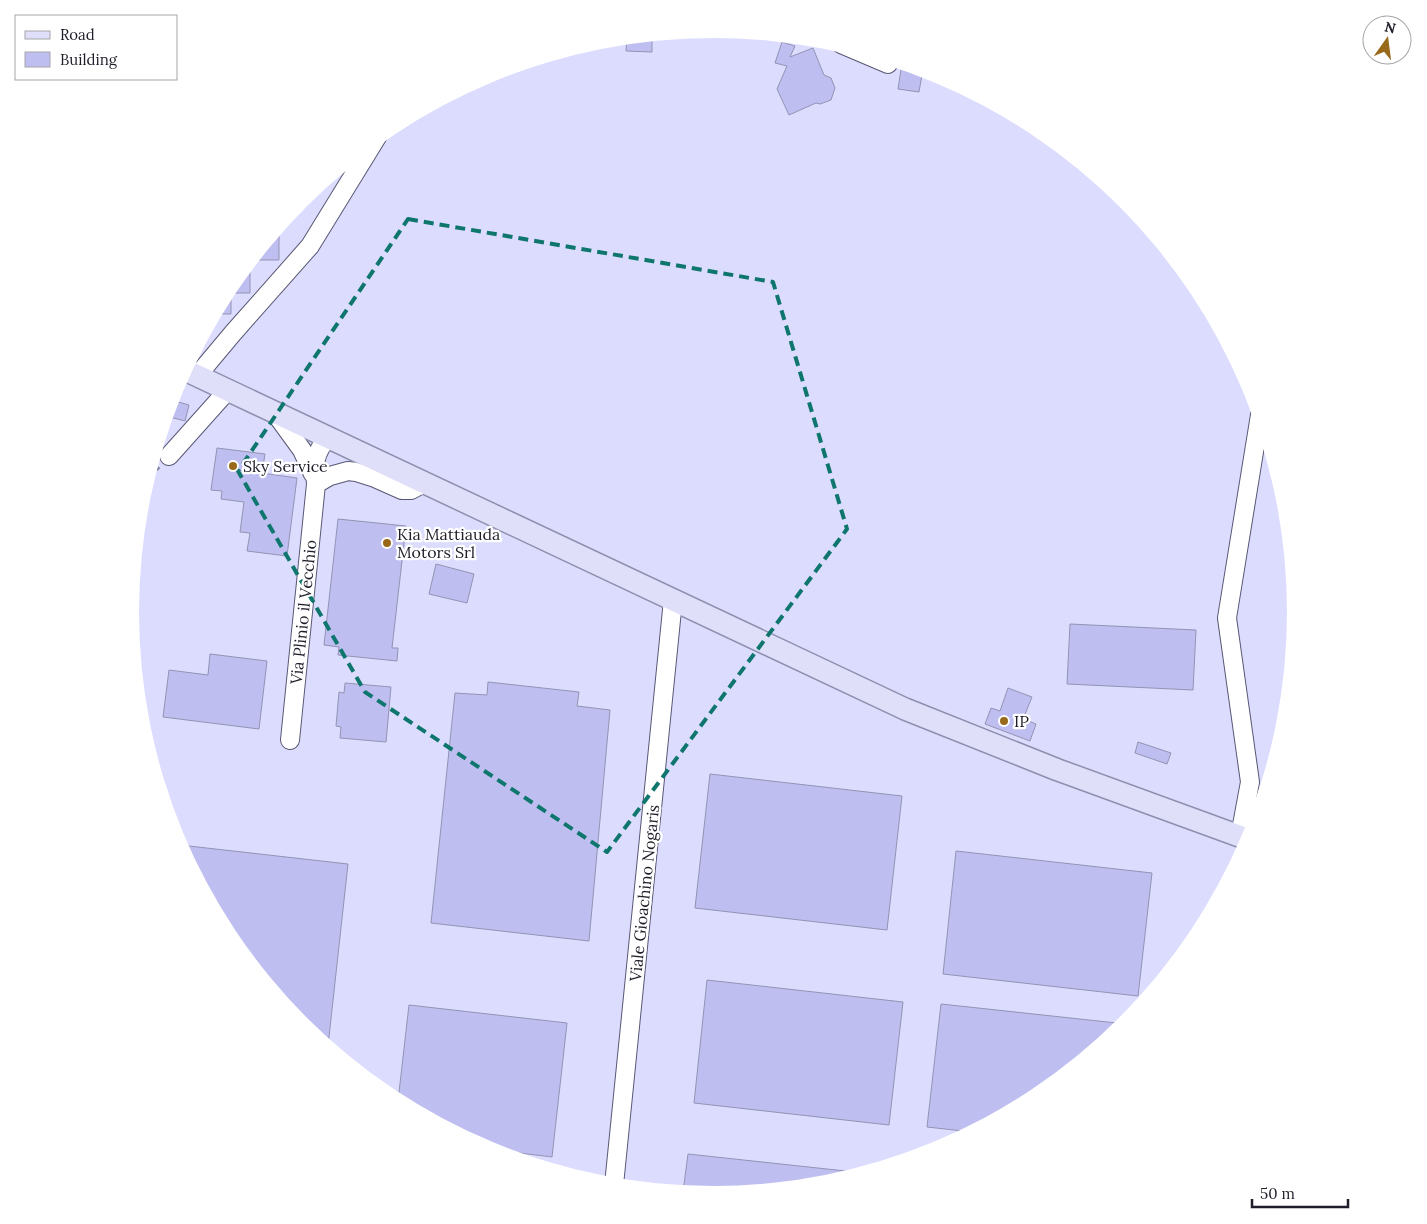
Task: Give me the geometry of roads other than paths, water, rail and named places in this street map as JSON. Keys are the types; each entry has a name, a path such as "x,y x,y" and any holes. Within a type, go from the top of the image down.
{"main road":[{"path":"191,373 905,709 1058,770 1242,837"}],"street":[{"path":"192,372 233,333 310,246 366,154"},
{"path":"169,456 228,390"},
{"name":"Via Plinio il Vecchio","path":"275,413 302,450 316,484"},
{"name":"Via Plinio il Vecchio","path":"290,740 316,484 315,459 327,438"},
{"path":"1246,827 1250,782 1227,618 1262,441"},
{"path":"316,484 330,476 348,471 375,478 402,490 411,490 424,483"},
{"name":"Viale Gioachino Nogaris","path":"615,1178 673,600"}],"place":[{"name":"Sky Service","path":"233,466"},
{"name":"Kia Mattiauda Motors Srl","path":"387,543"},
{"name":"IP","path":"1004,721"}]}
